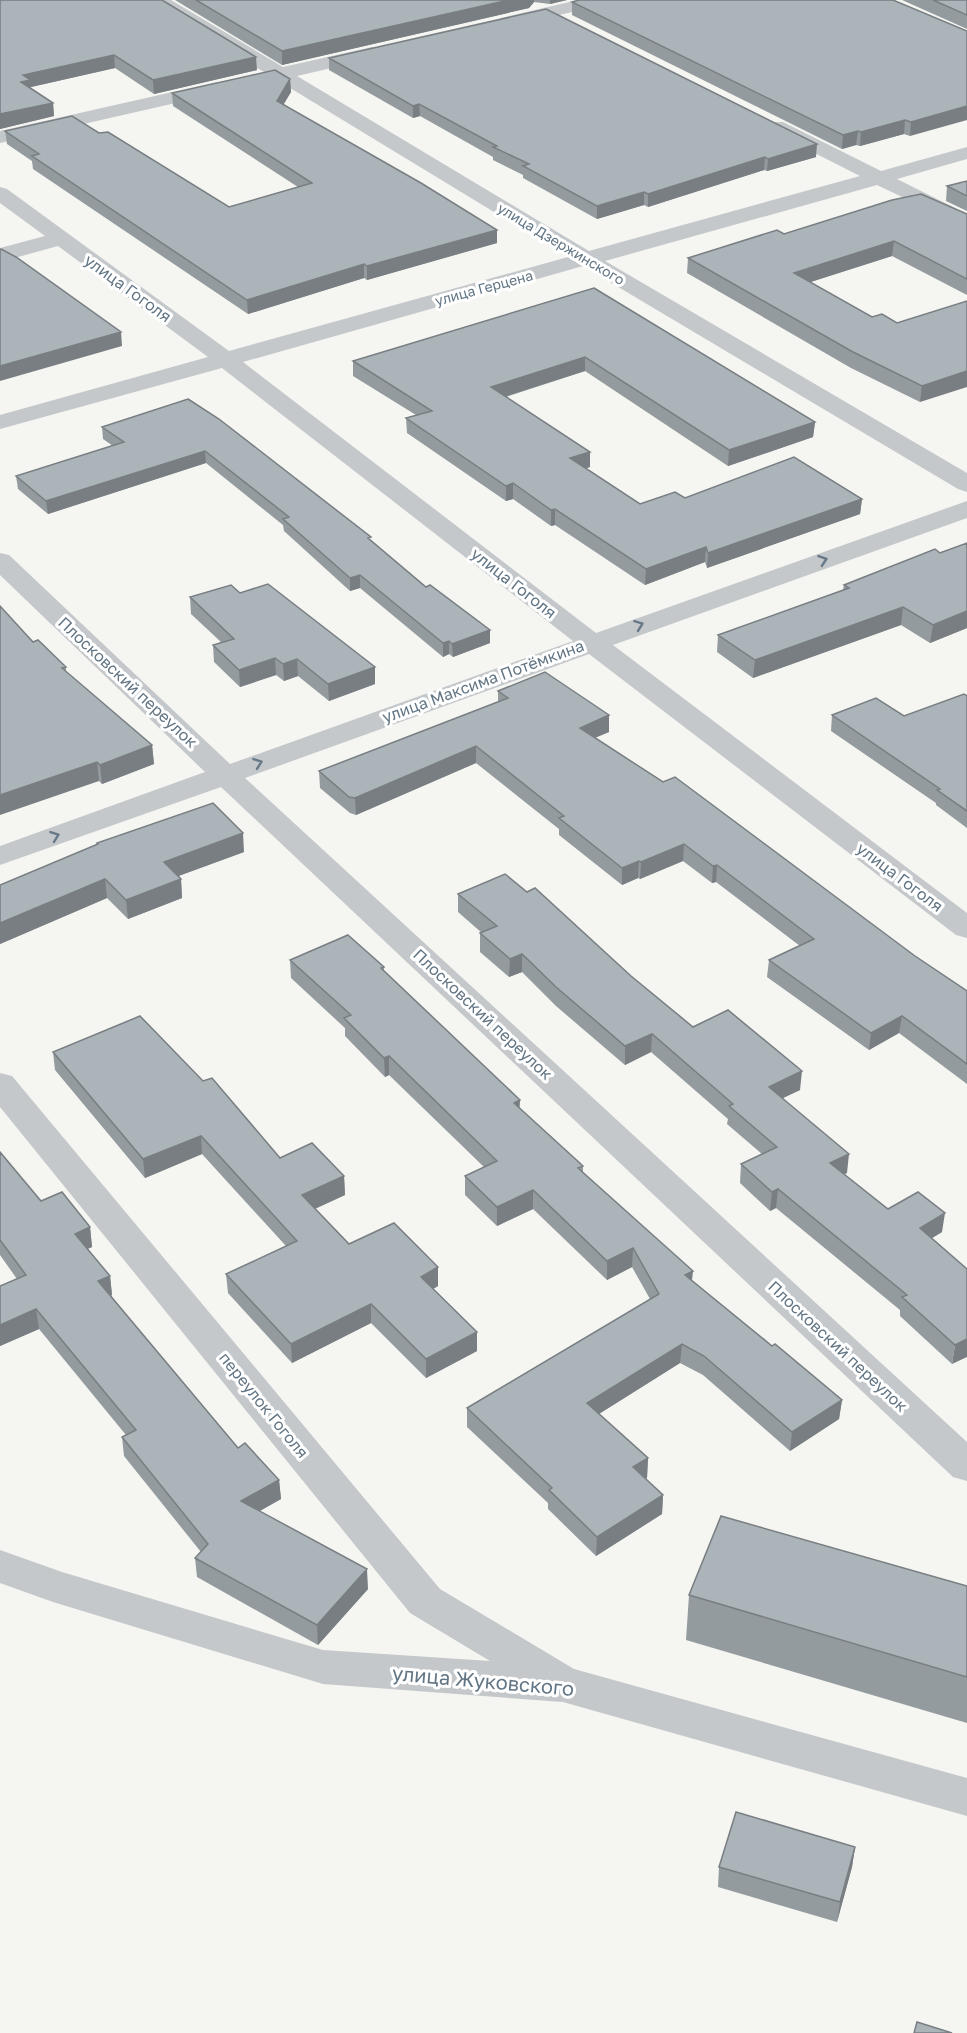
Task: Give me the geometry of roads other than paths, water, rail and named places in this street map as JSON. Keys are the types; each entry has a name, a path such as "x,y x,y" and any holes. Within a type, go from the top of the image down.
{"street":[{"name":"улица Дзержинского","path":"158,0 588,260 967,484"},
{"path":"525,0 581,28"},
{"path":"490,25 601,0"},
{"path":"257,79 386,49"},
{"path":"0,137 234,84"},
{"path":"762,119 967,222"},
{"name":"улица Герцена","path":"0,422 967,153"},
{"name":"улица Гоголя","path":"0,193 225,359 591,642 967,928"},
{"path":"0,255 60,239"},
{"name":"улица Максима Потёмкина","path":"0,856 591,642 967,509"},
{"name":"Плосковский переулок","path":"0,561 225,775 967,1466"},
{"name":"переулок Гоголя","path":"0,1084 425,1601 563,1684"},
{"name":"улица Жуковского","path":"0,1566 53,1586 324,1667 563,1684 967,1797"}]}
